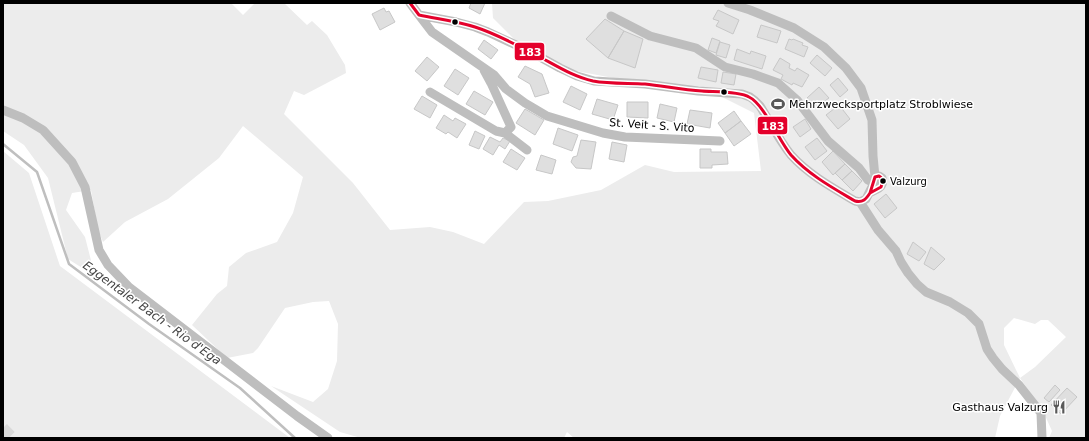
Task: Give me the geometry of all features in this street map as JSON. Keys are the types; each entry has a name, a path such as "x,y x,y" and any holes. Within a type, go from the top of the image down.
{"street":[{"name":"St. Veit - S. Vito","path":"410,3 432,32 494,75 506,89 525,103 547,116 603,134 625,137 720,141"},
{"path":"419,15 475,27 531,52 577,76 594,81 645,84 706,92 735,93 750,97 760,106 785,147 805,168 818,179 855,201 860,202 866,199 874,180 872,120 861,88 846,68 824,47 794,28 750,10 728,3"},
{"path":"611,16 650,36 696,48 725,67 754,74 778,83 797,100 828,141 859,168 868,180 874,180"},
{"name":"St. Veit - S. Vito","path":"483,67 511,127 505,133"},
{"path":"430,92 496,132 505,133 527,150"},
{"path":"3,110 23,118 43,130 72,162 85,187 98,250 108,265 118,276 129,287 297,416 328,438"},
{"path":"860,202 878,230 896,251 901,262 917,284 926,292 950,302 968,313 979,324 987,349 993,358 1019,385 1041,413 1042,438"}],"shaded area":[{"path":"3,3 231,3 243,15 255,3 284,3 307,25 312,21 327,35 345,65 346,73 304,95 294,91 284,114 353,183 390,230 430,227 453,232 484,244 524,202 548,201 601,190 645,165 674,172 761,171 754,113 714,93 651,85 560,68 516,41 493,18 492,3 1086,3 1086,438 1049,438 1052,431 1043,411 1020,378 1000,416 995,438 574,438 567,432 564,438 361,438 340,432 271,386 313,402 328,389 337,361 338,324 329,301 313,302 285,308 253,353 227,358 192,325 217,294 227,286 229,267 246,253 277,242 293,213 303,177 243,126 219,158 168,199 125,222 103,242 98,230 91,190 72,193 66,210 85,237 95,276 68,259 48,178 24,145 3,131","holes":["1014,318 1035,324 1041,320 1048,320 1066,337 1035,367 1020,378 1004,345 1004,328"]},
{"path":"3,151 29,173 60,266 290,438 3,438"}],"building":[{"path":"471,3 485,3 480,14 469,8"},
{"path":"384,8 386,12 389,11 395,22 380,30 372,14"},
{"path":"718,10 739,20 733,34 716,26 719,21 713,19"},
{"path":"605,19 624,31 608,58 586,39"},
{"path":"761,25 781,31 777,43 757,37"},
{"path":"624,31 643,39 635,68 608,58"},
{"path":"712,38 720,41 716,53 708,50"},
{"path":"789,39 803,43 802,45 808,47 804,57 785,49"},
{"path":"484,40 498,50 491,59 478,49"},
{"path":"720,42 730,45 726,58 716,55"},
{"path":"737,49 750,54 751,51 766,56 762,69 734,60"},
{"path":"817,55 832,68 825,76 810,63"},
{"path":"427,57 439,67 427,81 415,71"},
{"path":"780,58 790,64 789,68 795,71 797,68 809,75 802,87 793,83 792,85 781,79 783,75 773,70"},
{"path":"525,66 542,74 549,93 535,97 530,84 518,77"},
{"path":"701,67 718,70 716,82 698,78"},
{"path":"455,69 469,78 458,95 444,86"},
{"path":"723,72 736,74 734,85 721,83"},
{"path":"838,78 848,90 840,97 830,85"},
{"path":"571,86 587,94 580,110 563,102"},
{"path":"819,87 829,98 815,108 807,98"},
{"path":"474,91 493,102 485,115 466,104"},
{"path":"422,96 437,105 430,118 414,109"},
{"path":"597,99 618,105 613,120 592,114"},
{"path":"627,102 648,102 648,118 627,117"},
{"path":"660,104 677,108 674,122 657,118"},
{"path":"839,105 850,119 838,129 826,115"},
{"path":"525,109 544,120 535,135 516,123"},
{"path":"690,110 712,113 710,128 687,124"},
{"path":"734,111 741,121 725,133 718,123"},
{"path":"444,115 453,121 455,118 466,124 457,138 448,132 446,134 436,128"},
{"path":"805,119 811,129 800,137 793,127"},
{"path":"741,121 751,134 734,146 725,133"},
{"path":"558,128 578,135 572,151 553,144"},
{"path":"475,131 485,136 479,149 469,145"},
{"path":"490,137 500,142 503,138 510,141 505,149 499,145 493,155 483,149"},
{"path":"817,138 827,151 815,160 805,147"},
{"path":"581,140 596,142 591,169 576,168 571,162 573,157 577,156"},
{"path":"612,142 627,145 624,162 609,159"},
{"path":"511,149 525,158 517,170 503,162"},
{"path":"700,149 711,149 711,152 727,152 728,164 712,165 712,168 700,168"},
{"path":"833,151 845,164 833,175 822,162"},
{"path":"541,155 556,160 552,174 536,170"},
{"path":"845,164 852,171 842,180 835,173"},
{"path":"852,171 862,181 853,191 842,180"},
{"path":"886,194 897,208 885,218 874,204"},
{"path":"913,242 926,252 919,261 907,254"},
{"path":"931,247 945,259 934,270 924,264"},
{"path":"1055,385 1060,390 1049,402 1044,398"},
{"path":"1067,388 1077,397 1061,414 1051,405"}],"waterway":[{"name":"Eggentaler Bach - Rio d'Ega","path":"3,144 37,172 69,264 149,324 240,388 295,438"}],"tunnel":[{"path":"3,428 13,438"}],"transit line":[{"name":"183","path":"410,3 419,15 461,23 482,29 585,79 599,82 645,84 745,95 755,101 760,107 786,149 806,169 822,181 855,201 864,200 870,193"},
{"name":"183","path":"879,176 883,181 881,187 870,193 875,177 879,176"}],"place":[{"name":"Mehrzwecksportplatz Stroblwiese","path":"778,104"},
{"name":"Valzurg","path":"883,181"},
{"name":"Gasthaus Valzurg","path":"1059,407"}]}
